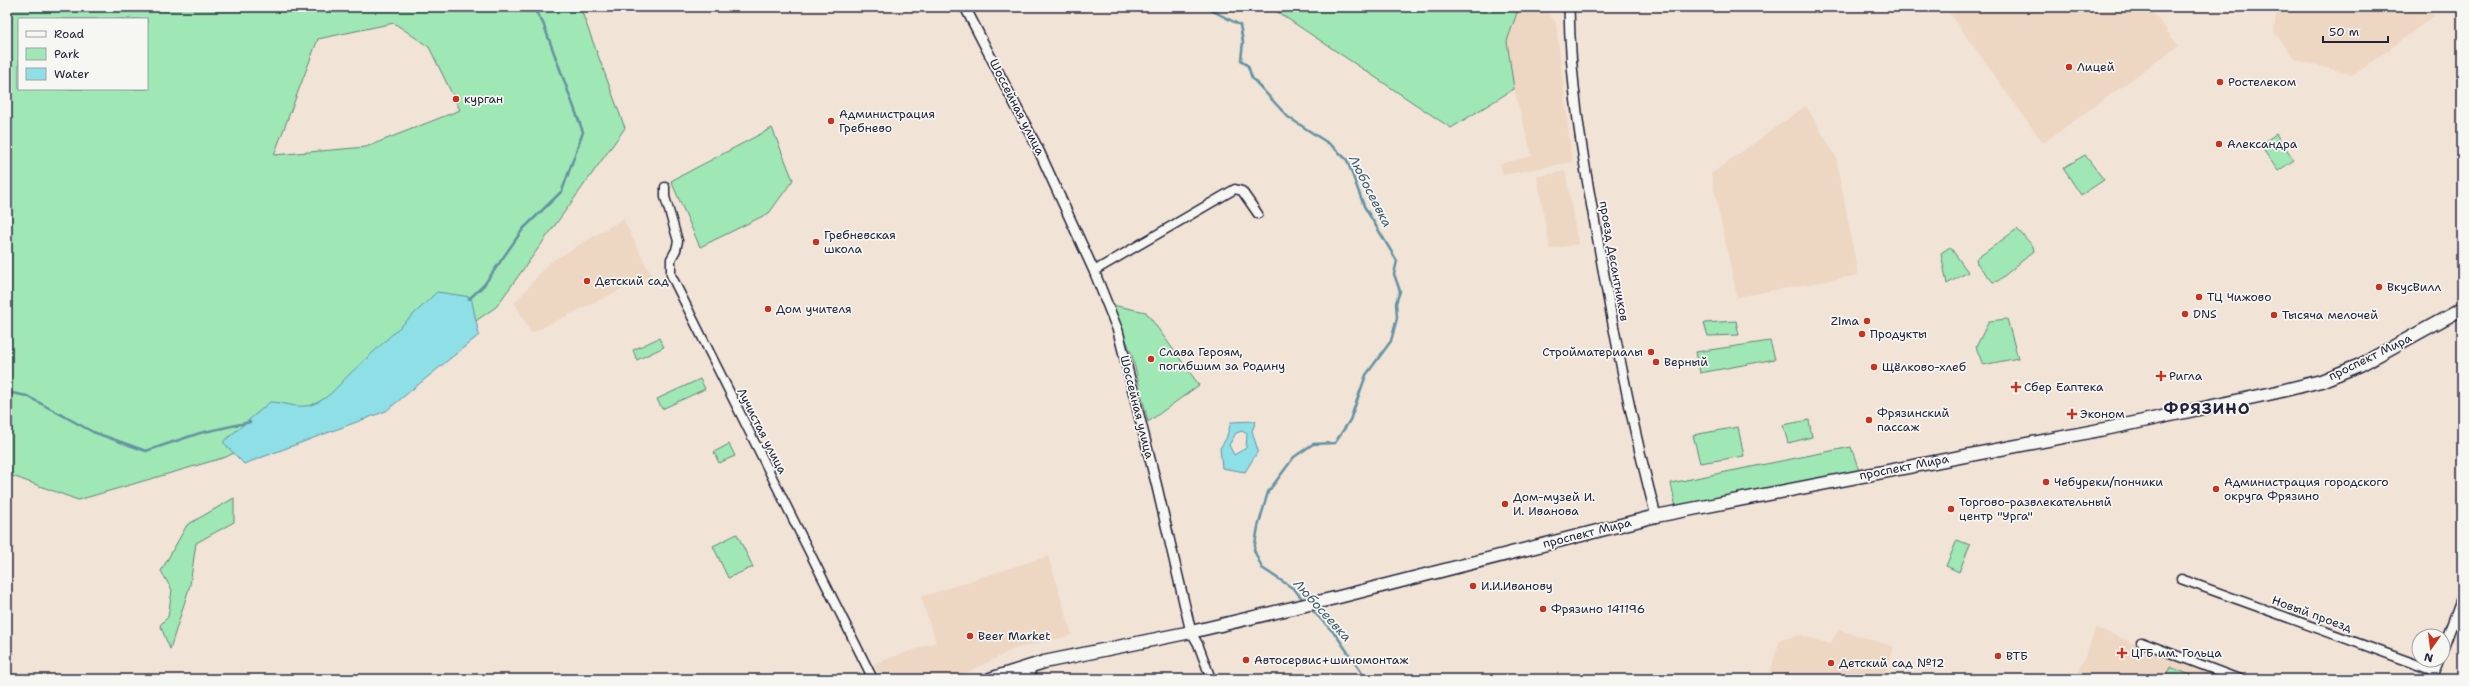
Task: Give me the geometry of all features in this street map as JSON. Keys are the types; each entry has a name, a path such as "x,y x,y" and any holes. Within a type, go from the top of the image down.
{"main road":[{"name":"проспект Мира","path":"1191,632 1335,598 1656,516 2120,426 2273,393 2321,380 2360,365 2462,309"},
{"path":"990,679 1030,666 1191,632"}],"street":[{"name":"Шоссейная улица","path":"965,7 1016,102 1094,271 1118,331 1191,632"},
{"name":"проезд Десантников","path":"1569,7 1573,66 1587,180 1623,381 1656,516"},
{"name":"Лучистая улица","path":"665,187 665,197 678,241 676,250 671,258 671,275 873,679"},
{"path":"1094,271 1235,189 1242,191 1258,214"},
{"name":"Новый проезд","path":"2181,579 2433,675"},
{"path":"2451,628 2462,599"},
{"path":"1191,632 1198,644 1211,679"},
{"path":"2141,642 2239,679"},
{"path":"1030,666 1031,679"}],"shaded area":[{"path":"1515,7 1543,7 1556,23 1572,162 1503,175 1500,164 1532,156 1514,89 1507,41 1517,14"},
{"name":"Лицей","path":"1950,7 2149,7 2178,46 2043,143 1947,9"},
{"path":"2277,7 2427,7 2434,16 2354,75 2296,60 2274,32"},
{"path":"1806,106 1836,157 1858,275 1737,297 1711,174"},
{"path":"1565,171 1578,244 1550,249 1537,177"},
{"name":"Детский сад","path":"623,219 651,275 531,333 515,303 549,263"},
{"path":"1048,556 1072,635 1014,649 954,679 881,679 874,664 936,642 921,597"},
{"name":"ЦГБ им. Гольца","path":"2096,628 2221,679 2076,679"},
{"name":"Детский сад №12","path":"1839,630 1894,647 1883,679 1768,679 1780,640 1800,635 1830,644"}],"green space":[{"path":"7,7 580,7 625,128 496,307 422,358 226,457 78,500 7,474","holes":["394,23 429,47 460,110 366,147 274,155 318,39"]},
{"path":"1270,7 1515,7 1517,13 1507,41 1514,89 1451,128"},
{"path":"772,128 793,180 769,213 700,247 671,181"},
{"path":"2276,134 2294,160 2278,171 2260,145"},
{"path":"2085,155 2104,180 2081,195 2063,168"},
{"path":"2017,229 2033,246 2034,251 1998,281 1993,282 1977,264 1976,259"},
{"path":"1950,247 1968,272 1947,284 1941,253"},
{"path":"1112,305 1146,312 1199,385 1148,422 1132,355"},
{"path":"2007,319 2018,358 1983,365 1976,347 1989,321"},
{"path":"1736,321 1739,335 1708,336 1704,323"},
{"path":"659,338 664,347 637,360 633,350"},
{"path":"1770,341 1775,359 1700,373 1696,352"},
{"path":"700,379 705,389 662,409 657,399"},
{"path":"1809,420 1812,437 1788,443 1783,425"},
{"path":"1738,427 1744,456 1700,463 1693,435"},
{"path":"729,444 735,456 719,463 714,452"},
{"path":"1851,447 1860,473 1676,508 1671,483"},
{"path":"234,498 234,522 196,543 190,585 170,649 160,625 168,617 172,590 161,571 187,525"},
{"path":"737,534 753,567 728,578 713,546"},
{"path":"1957,540 1970,545 1959,572 1946,566"},
{"path":"2170,667 2201,679 2165,679"}],"water":[{"path":"437,292 471,297 479,335 386,411 244,464 223,442 270,402 306,406 325,398"},
{"path":"1256,421 1252,431 1258,451 1245,472 1222,468 1220,448 1226,439 1231,422","holes":["1242,431 1247,434 1246,448 1234,455 1229,445 1236,433"]}],"waterway":[{"path":"469,299 484,285 523,229 562,191 583,132 543,23 533,7"},
{"name":"Любосеевка","path":"1205,7 1240,25 1243,42 1241,60 1248,66 1252,78 1288,117 1331,145 1347,160 1364,206 1397,261 1394,274 1400,291 1396,303 1397,318 1391,341 1366,375 1350,420 1335,443 1313,444 1294,457 1268,492 1258,527 1254,550 1262,568 1294,589 1305,602"},
{"path":"7,392 27,396 93,432 146,451 200,433 250,422"},
{"name":"Любосеевка","path":"1309,607 1336,635 1366,679"}],"place":[{"name":"Лицей","path":"2069,67"},
{"name":"Ростелеком","path":"2220,82"},
{"name":"курган","path":"456,99"},
{"name":"Администрация Гребнево","path":"831,121"},
{"name":"Александра","path":"2219,144"},
{"name":"Гребневская школа","path":"816,242"},
{"name":"Детский сад","path":"587,281"},
{"name":"ВкусВилл","path":"2379,287"},
{"name":"ТЦ Чижово","path":"2199,297"},
{"name":"Дом учителя","path":"768,309"},
{"name":"DNS","path":"2185,314"},
{"name":"Тысяча мелочей","path":"2274,315"},
{"name":"Zima","path":"1867,321"},
{"name":"Продукты","path":"1862,334"},
{"name":"Стройматериалы","path":"1651,352"},
{"name":"Слава Героям, погибшим за Родину","path":"1151,359"},
{"name":"Верный","path":"1656,362"},
{"name":"Щёлково-хлеб","path":"1874,367"},
{"name":"Ригла","path":"2161,376"},
{"name":"Сбер Еаптека","path":"2016,387"},
{"name":"Эконом","path":"2072,414"},
{"name":"Фрязинский пассаж","path":"1869,420"},
{"name":"Чебуреки/пончики","path":"2046,482"},
{"name":"Администрация городского округа Фрязино","path":"2216,489"},
{"name":"Дом-музей И. И. Иванова","path":"1505,504"},
{"name":"Торгово-развлекательный центр \"Урга\"","path":"1951,509"},
{"name":"И.И.Иванову","path":"1473,586"},
{"name":"Фрязино 141196","path":"1543,609"},
{"name":"Beer Market","path":"970,636"},
{"name":"ЦГБ им. Гольца","path":"2122,653"},
{"name":"ВТБ","path":"1998,656"},
{"name":"Автосервис+шиномонтаж","path":"1246,660"},
{"name":"Детский сад №12","path":"1831,663"}],"district":[{"name":"ФРЯЗИНО","path":"2207,408"}]}
